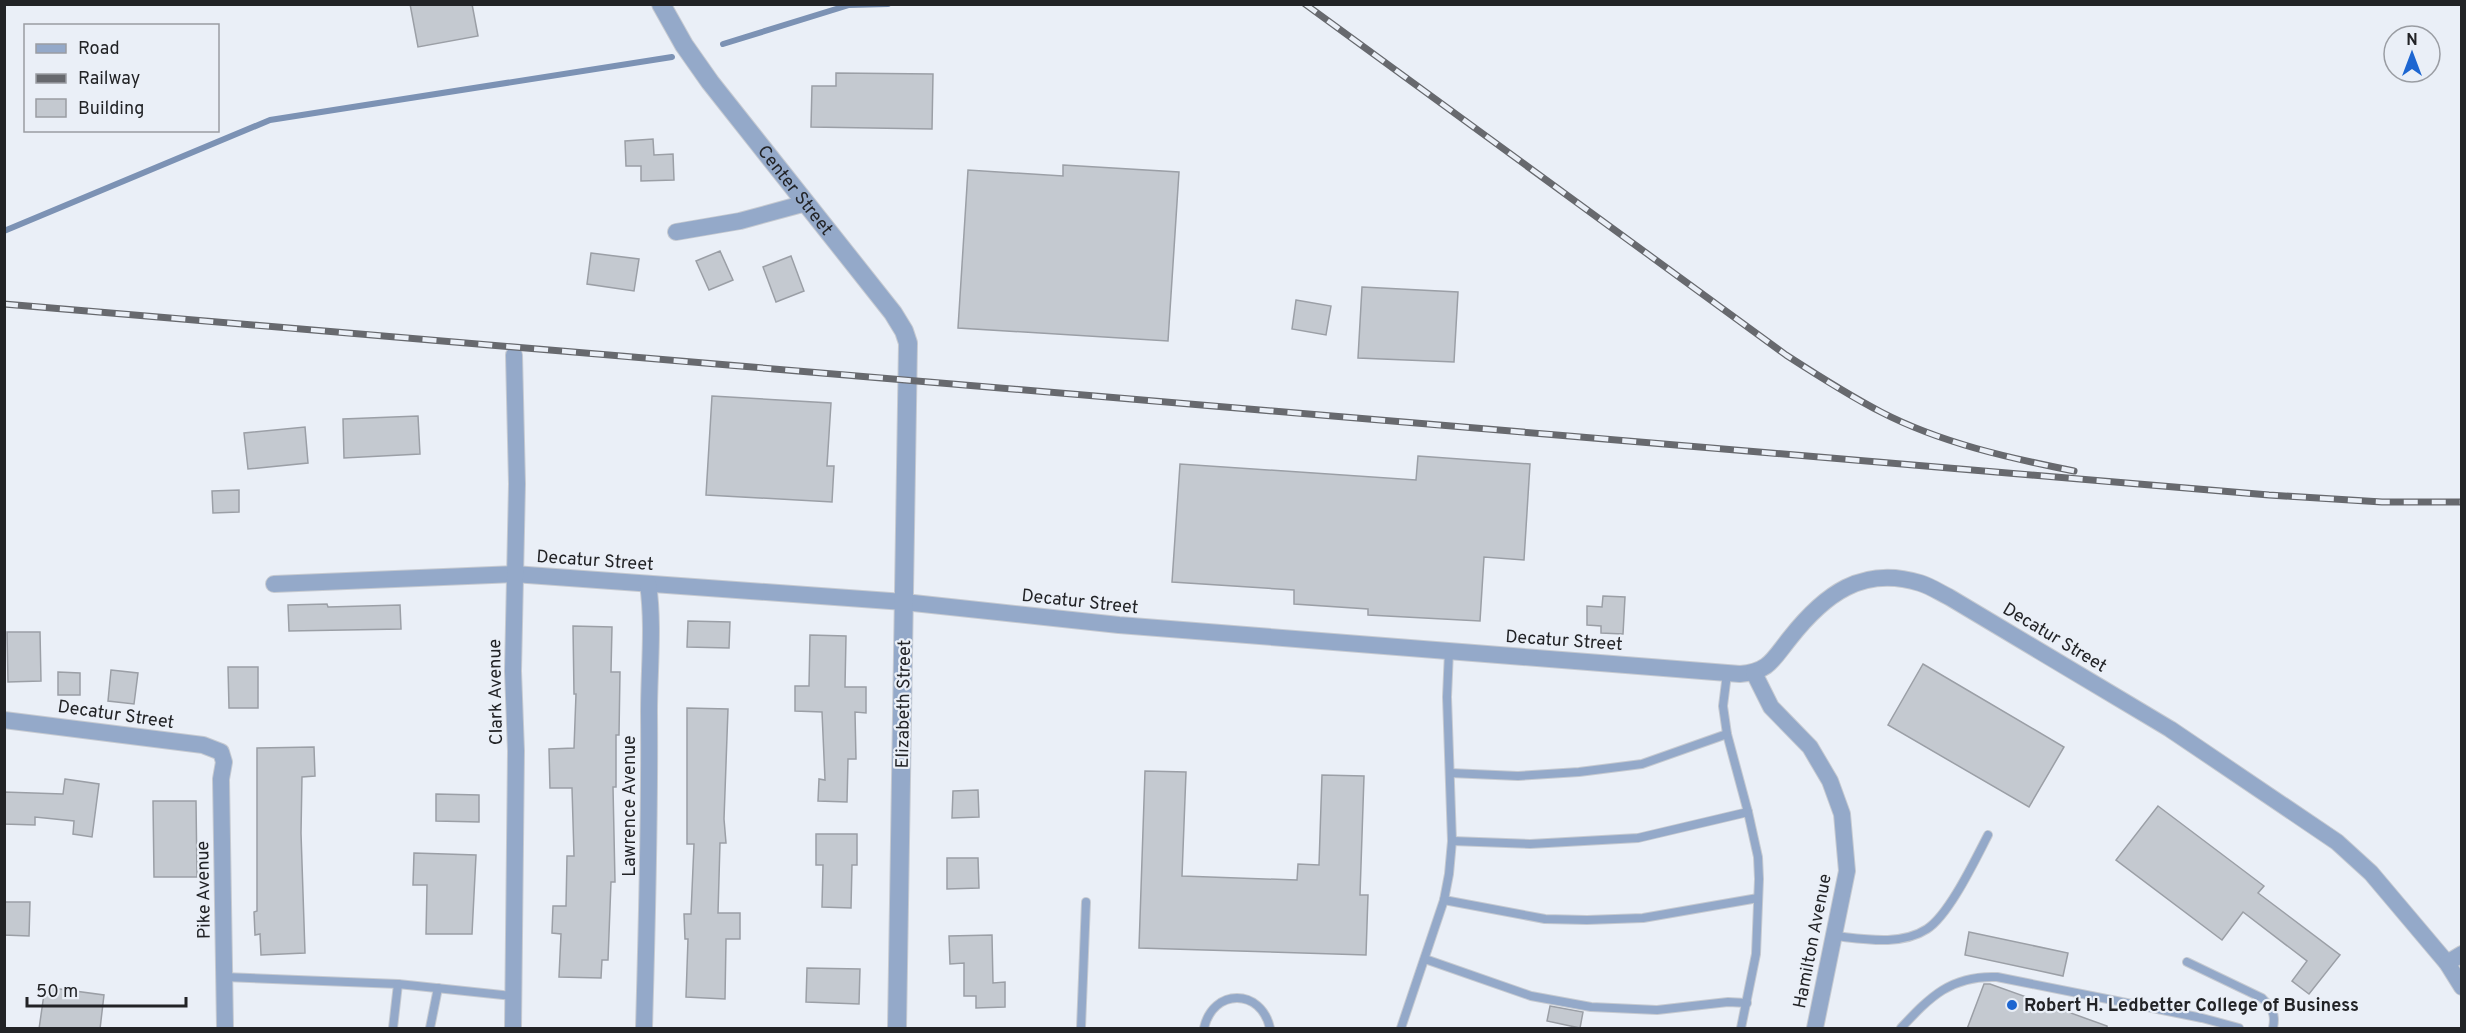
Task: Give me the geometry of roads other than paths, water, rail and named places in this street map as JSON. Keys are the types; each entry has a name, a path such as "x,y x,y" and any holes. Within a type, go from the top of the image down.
{"street":[{"name":"Center Street","path":"661,4 684,45 710,82 893,314 904,331 909,354 907,380"},
{"path":"676,232 740,221 806,202"},
{"name":"Clark Avenue","path":"513,1029 516,751 513,671 517,484 514,355"},
{"name":"Elizabeth Street","path":"897,1029 907,380"},
{"name":"Decatur Street","path":"274,584 514,574 904,602 1119,625 1701,670 1727,674 1754,673 1766,668 1804,620 1838,591 1858,581 1876,578 1920,583 1949,597 2170,729 2337,842 2371,873 2447,963 2462,987"},
{"name":"Lawrence Avenue","path":"644,1029 650,839 649,688 652,611 648,584"},
{"name":"Hamilton Avenue","path":"1754,673 1771,707 1810,747 1830,780 1842,814 1847,871 1815,1029"},
{"name":"Decatur Street","path":"4,720 202,745 221,752"},
{"name":"Pike Avenue","path":"221,752 224,762 221,779 225,1029"},
{"path":"2447,963 2462,954"}],"lane":[{"path":"1401,1029 1444,900 1452,841 1447,697 1449,651"},
{"path":"1727,674 1723,706 1727,734 1758,857 1756,954 1741,1029"},
{"path":"1450,773 1518,776 1579,772 1642,764 1727,734"},
{"path":"1452,841 1530,844 1638,838 1748,812"},
{"path":"1835,936 1885,940 1916,935 1928,929 1942,914 1988,836"},
{"path":"1444,900 1545,919 1587,920 1643,918 1758,898"},
{"path":"1081,1029 1086,902"},
{"path":"1425,959 1531,996 1591,1007 1657,1010 1728,1002 1747,1003"},
{"path":"2187,962 2262,998 2271,1007 2275,1017 2273,1029"},
{"path":"1901,1029 1933,997 1959,980 1979,976 1996,977 2202,1018 2240,1029"},
{"path":"225,977 398,984 513,996"},
{"path":"393,1029 398,984"},
{"path":"430,1029 438,988"},
{"path":"1204,1029 1209,1014 1220,1003 1226,1000 1244,999 1260,1007 1268,1019 1270,1029"}],"waterway":[{"path":"723,44 849,5 888,4"},
{"path":"4,231 270,120 672,57"}],"railway":[{"path":"1305,4 1786,355 1833,385 1904,423 1951,441 2000,455 2074,471"},
{"path":"4,304 2269,495 2382,502 2462,502"}],"place":[{"name":"Robert H. Ledbetter College of Business","path":"2012,1005"}]}
